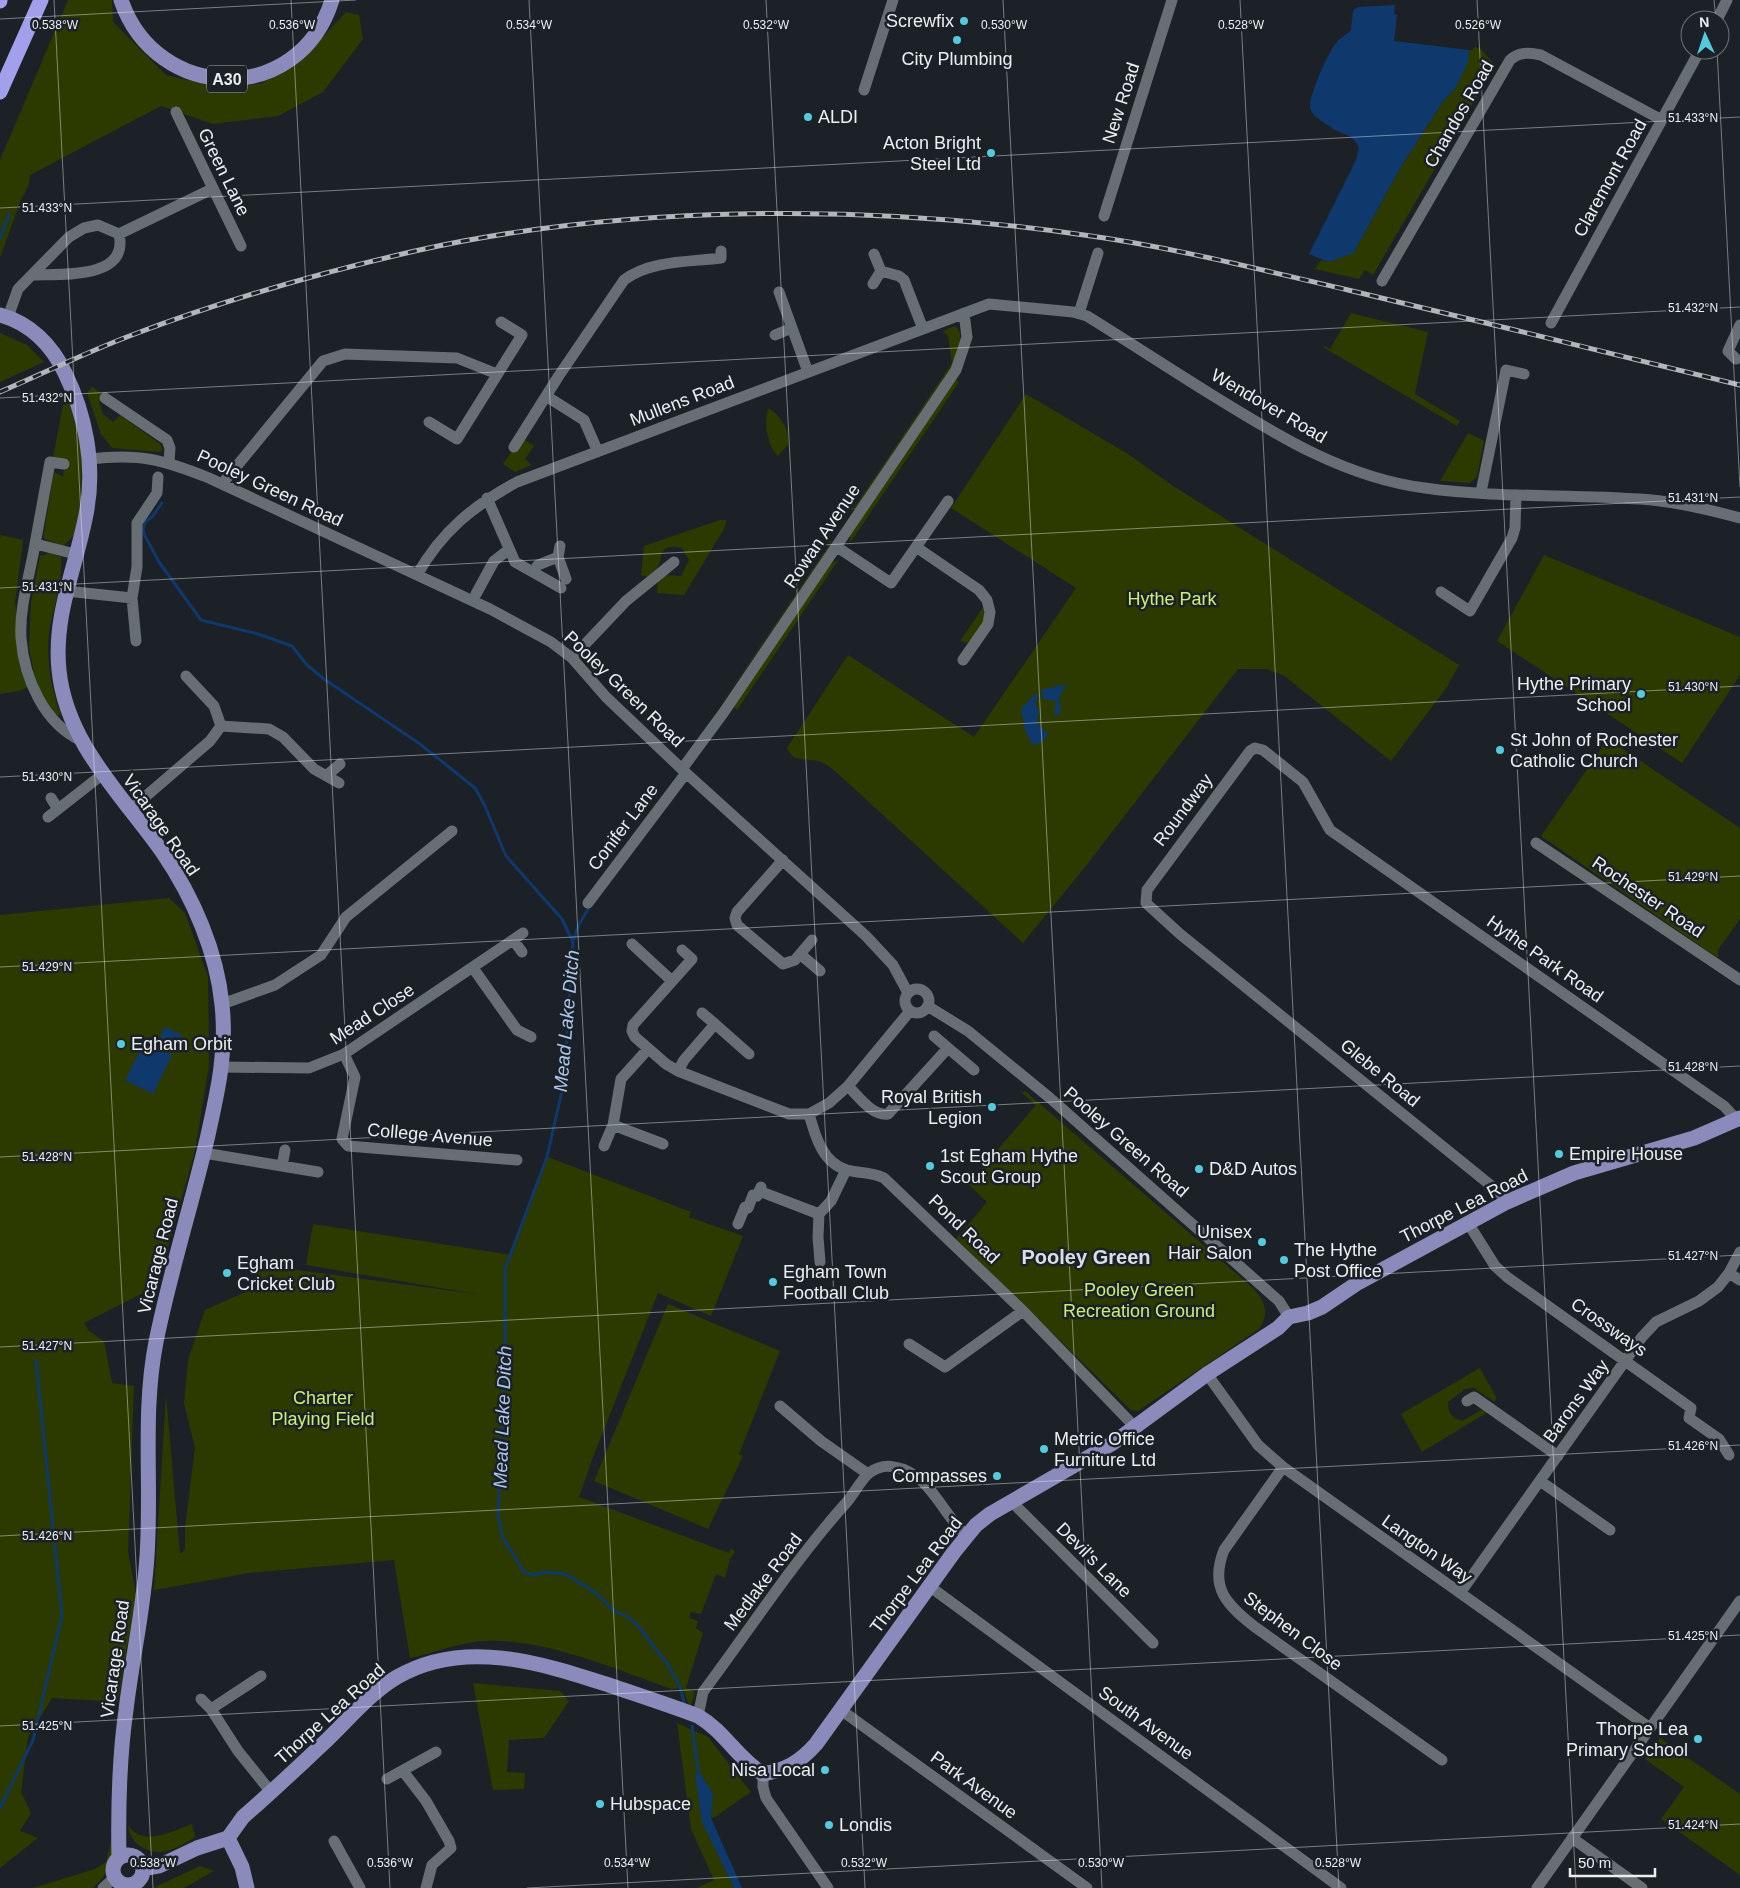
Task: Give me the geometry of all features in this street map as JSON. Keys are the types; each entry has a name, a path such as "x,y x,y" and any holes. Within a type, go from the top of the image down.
{"highway":[{"path":"0,92 41,0"}],"main road":[{"name":"A30","path":"121,0 131,24 140,38 161,58 190,72 226,79 264,73 292,58 318,31 332,0"},
{"name":"Vicarage Road","path":"4,316 20,322 40,337 62,364 82,416 90,459 88,508 66,591 58,640 59,671 64,698 72,722 82,741 103,774 165,857 194,909 210,946 218,972 222,1004 223,1067 204,1153 166,1296 152,1364 148,1420 147,1561 120,1756 118,1820 125,1857"},
{"name":"Thorpe Lea Road","path":"228,1838 243,1817 368,1700 396,1678 422,1665 443,1659 482,1656 543,1665 698,1716 714,1728 750,1767 763,1774 792,1766 805,1757 967,1536 990,1514 1088,1459 1136,1428 1207,1374 1278,1328 1289,1317 1308,1313 1322,1307 1356,1284 1507,1202 1574,1173 1694,1138 1738,1119"},
{"path":"143,1869 159,1866 197,1848 228,1838 242,1867 247,1888"},
{"path":"125,1857 140,1861 143,1869 141,1878 123,1884 114,1865 125,1857"}],"street":[{"path":"864,90 893,0"},
{"name":"New Road","path":"1104,216 1172,0"},
{"name":"Chandos Road","path":"1382,281 1510,60 1515,56 1529,53 1540,55 1662,120"},
{"name":"Claremont Road","path":"1551,323 1695,60"},
{"name":"Green Lane","path":"176,112 212,190 241,246"},
{"path":"4,316 18,289 34,275 69,237 84,228 98,225 119,234 212,190"},
{"path":"34,275 92,271 105,267 114,262 118,255 121,244 119,234"},
{"path":"514,447 624,280 633,273 647,267 721,258 721,251"},
{"path":"874,254 881,271"},
{"path":"1079,313 1098,254"},
{"path":"873,284 881,271"},
{"path":"881,271 899,276 904,280 924,329"},
{"path":"779,292 808,372"},
{"name":"Mullens Road","path":"417,575 443,536 487,498 517,482 990,304 1079,313"},
{"name":"Rowan Avenue","path":"684,771 956,370 966,337 964,313"},
{"name":"Wendover Road","path":"1079,313 1277,436 1330,461 1372,476 1424,488 1516,495 1641,499 1696,506 1740,518"},
{"path":"429,422 457,439 522,335 501,322"},
{"path":"1736,359 1728,351 1740,325"},
{"path":"775,335 792,328"},
{"path":"222,484 323,361 335,356 345,354 457,358 497,374"},
{"path":"1481,492 1506,370 1524,374"},
{"path":"546,396 584,420 598,452"},
{"path":"700,400 704,411"},
{"name":"Pooley Green Road","path":"109,405 167,440 170,448 169,462"},
{"name":"Pooley Green Road","path":"90,459 131,456 169,462 222,484 529,628 572,658 606,696 684,771 866,936 892,965 908,993"},
{"name":"Vicarage Road","path":"64,464 50,462 24,601 21,638 31,685 50,715 68,735 82,741"},
{"path":"136,641 132,598 137,567 136,522 157,493 158,477"},
{"path":"1441,592 1470,611 1512,538 1515,528 1516,495"},
{"path":"487,498 508,550 515,562 533,572 563,583 559,551 538,564 533,572"},
{"path":"837,546 891,583 948,500"},
{"path":"36,544 75,554"},
{"path":"916,547 979,590 987,600 990,612 988,624 963,660"},
{"path":"476,594 494,562 508,550"},
{"path":"572,658 626,601 674,562"},
{"path":"66,591 132,598"},
{"path":"186,676 214,706 221,726"},
{"path":"221,726 270,729 283,737 314,769 339,783"},
{"path":"130,809 210,741 221,726"},
{"name":"Roundway","path":"1229,974 1146,903 1147,890 1151,883 1223,786 1250,751 1255,748 1263,750 1303,782 1330,830"},
{"path":"326,776 340,764"},
{"name":"Conifer Lane","path":"588,903 684,771"},
{"path":"48,817 103,774"},
{"path":"50,798 58,808"},
{"name":"Hythe Park Road","path":"1330,830 1724,1106 1738,1119"},
{"path":"222,1004 275,985 321,955 346,917 452,831"},
{"name":"Rochester Road","path":"1536,843 1740,980"},
{"path":"783,860 737,912 735,918 737,925 777,961 783,964 790,963 812,940"},
{"name":"Mead Close","path":"223,1067 309,1068 344,1054 519,937 522,952"},
{"path":"632,944 672,981"},
{"path":"682,950 692,959 633,1025 632,1031 635,1037 666,1064 678,1071 789,1114 809,1114 829,1103 848,1086 910,1011 919,1014 928,1007"},
{"path":"800,954 820,971"},
{"path":"473,968 517,1030 531,1037"},
{"name":"Glebe Road","path":"1229,974 1499,1192 1507,1202"},
{"name":"Pooley Green Road","path":"910,1011 905,1002 908,993 916,989 924,991 930,998 928,1007 968,1031 1050,1098 1283,1305 1289,1317"},
{"path":"702,1013 749,1054"},
{"path":"678,1071 684,1060 715,1024"},
{"path":"934,1036 974,1070"},
{"path":"604,1146 613,1125 621,1079 648,1048"},
{"path":"848,1086 874,1111 881,1115 888,1114 948,1048"},
{"name":"College Avenue","path":"344,1054 355,1077 342,1139 348,1146 518,1160"},
{"path":"809,1114 820,1147 835,1163 846,1170 831,1202 820,1214 818,1237 820,1262"},
{"path":"613,1125 663,1144"},
{"path":"282,1166 285,1150"},
{"path":"204,1153 318,1172"},
{"name":"Pond Road","path":"846,1170 871,1172 884,1178 1023,1311 1136,1428"},
{"path":"738,1224 745,1207 748,1208 753,1195 757,1196 761,1187 820,1214"},
{"name":"Crossways","path":"1468,1223 1494,1266 1691,1408 1689,1418 1719,1440 1729,1455"},
{"name":"Barons Way","path":"1460,1593 1626,1360 1656,1322 1699,1301 1718,1287 1729,1273 1740,1252"},
{"path":"1729,1273 1740,1280"},
{"path":"909,1344 946,1367 1023,1311"},
{"name":"Langton Way","path":"1207,1374 1258,1445 1283,1467 1650,1728"},
{"path":"1467,1401 1474,1397 1558,1456"},
{"path":"780,1406 821,1441 868,1474 877,1468 891,1466 910,1473 935,1494 957,1527 967,1536"},
{"name":"Stephen Close","path":"1283,1467 1224,1550 1218,1564 1218,1575 1224,1599 1255,1627 1442,1760"},
{"name":"Medlake Road","path":"698,1716 703,1692 829,1522 868,1474"},
{"path":"1540,1480 1610,1530"},
{"name":"Devil's Lane","path":"1011,1501 1152,1643"},
{"name":"South Avenue","path":"929,1586 1342,1888"},
{"path":"1537,1888 1740,1601"},
{"path":"211,1709 261,1676"},
{"path":"201,1699 211,1709 238,1751 271,1792"},
{"name":"Park Avenue","path":"841,1710 1087,1888"},
{"path":"387,1779 436,1752"},
{"path":"403,1771 426,1802 449,1841 451,1848 432,1866 426,1888"},
{"path":"763,1774 763,1787 766,1798 828,1888"},
{"path":"1572,1838 1642,1888"},
{"path":"334,1841 360,1888"},
{"path":"103,1888 123,1884"}],"green space":[{"path":"68,0 112,0 113,22 166,75 222,88 262,83 302,59 346,12 359,15 363,39 323,92 278,116 213,124 161,106 30,175 29,184 20,202 0,258 0,160"},
{"path":"1474,47 1480,48 1495,65 1373,275 1365,270 1359,279 1315,269 1321,260 1328,262 1354,252 1402,165 1444,100 1455,89 1469,50 1473,50"},
{"path":"1351,313 1428,332 1415,394 1460,421 1457,426 1323,347 1330,349"},
{"path":"955,326 961,338 955,362 855,510 843,509 826,533 832,544 705,727 830,544 825,533 842,507 854,508 952,363 948,336 943,331"},
{"path":"0,333 27,345 44,362 0,382"},
{"path":"955,379 959,382 850,543 850,536"},
{"path":"92,387 103,394 99,402 103,414 113,422 120,415 160,444 163,449 160,452 112,448 101,434 87,393"},
{"name":"Hythe Park","path":"1026,394 1128,454 1173,486 1459,665 1447,687 1391,761 1283,675 1266,669 1238,669 1085,867 1023,943 836,772 821,762 796,758 787,748 848,655 974,737 1076,588 951,508"},
{"path":"64,399 69,402 82,450 81,502 74,535 63,546 43,538 54,472 63,477 65,460 53,458"},
{"path":"769,408 781,419 788,434 788,445 778,456 771,446 767,433 766,419"},
{"path":"1468,433 1484,441 1477,477 1470,483 1440,481"},
{"path":"521,437 534,446 525,459 532,465 515,472 503,464"},
{"path":"720,520 727,520 724,529 684,595 657,593 658,580 667,575 681,576 689,560 682,548 668,547 662,552 657,568 647,577 641,575 644,546"},
{"path":"0,535 23,540 15,603 28,687 19,691 0,694"},
{"path":"50,553 61,557 60,583 50,626 48,648 54,694 61,715 55,715 37,687 29,648 31,603 40,556"},
{"name":"Hythe Primary School","path":"1544,555 1740,637 1740,675 1682,763 1497,641"},
{"path":"839,559 737,710 733,706 829,565"},
{"path":"984,606 984,622 968,643 960,641"},
{"path":"1608,739 1740,828 1740,919 1718,950 1718,958 1541,836"},
{"path":"169,898 185,913 208,977 209,1066 195,1151 157,1286 84,1323 89,1331 104,1341 112,1383 134,1386 128,1552 136,1594 118,1702 52,1698 28,1737 21,1792 31,1813 20,1831 38,1838 0,1868 0,915"},
{"name":"Pooley Green Recreation Ground","path":"1025,1091 1246,1281 1259,1295 1263,1303 1265,1311 1264,1320 1259,1329 1138,1411 1131,1410 956,1239 987,1202 968,1184 1036,1105 1022,1093"},
{"name":"Charter Playing Field","path":"548,1157 691,1212 689,1217 743,1236 711,1316 658,1293 579,1497 729,1553 731,1548 735,1552 730,1559 725,1578 716,1574 701,1614 691,1612 689,1618 698,1621 696,1628 703,1633 686,1688 695,1692 690,1708 682,1688 672,1689 580,1656 531,1644 507,1641 475,1642 410,1658 394,1560 249,1573 154,1590 166,1395 180,1554 185,1550 185,1527 195,1448 184,1403 188,1360 205,1310 250,1290 260,1265 476,1294 306,1265 313,1224 512,1255"},
{"path":"668,1304 780,1351 739,1454 743,1456 708,1529 594,1481"},
{"path":"1480,1368 1496,1397 1495,1402 1474,1388 1465,1389 1448,1402 1450,1412 1455,1418 1462,1421 1483,1409 1488,1412 1422,1452 1401,1414"},
{"path":"473,1683 560,1691 569,1701 544,1738 509,1740 507,1772 525,1773 524,1789 493,1790"},
{"path":"677,1723 708,1737 751,1792 715,1817 703,1822 734,1888 697,1888 714,1880 691,1829"},
{"path":"1660,1738 1740,1794 1740,1875 1661,1819 1684,1787 1645,1759"},
{"path":"192,1824 195,1837 176,1848 163,1852 150,1851 137,1844 132,1839 128,1825 134,1832 150,1837"},
{"path":"113,1833 114,1849 111,1863 104,1876 93,1888 33,1888 95,1869 106,1862"},
{"path":"200,1866 214,1871 184,1888 153,1888"}],"water":[{"path":"1395,5 1394,14 1397,15 1394,41 1469,50 1468,62 1455,89 1444,100 1402,165 1354,252 1328,262 1309,254 1356,160 1359,148 1351,137 1332,128 1313,113 1310,107 1312,94 1331,51 1338,41 1351,30 1353,10 1358,7"},
{"path":"1066,684 1059,698 1061,712 1056,716 1054,713 1056,701 1043,699 1041,690"},
{"path":"1036,693 1038,695 1035,705 1039,710 1037,722 1048,735 1041,742 1032,744 1025,730 1021,709"},
{"path":"165,1027 182,1035 174,1052 157,1043"},
{"path":"145,1041 172,1055 153,1094 125,1080"},
{"path":"700,1773 713,1794 711,1818 742,1888 734,1888 702,1822 695,1774"}],"waterway":[{"path":"0,238 9,214"},
{"name":"Mead Lake Ditch","path":"162,503 152,517 146,521 143,528 145,536 159,562 201,620 258,634 292,646 307,665 324,679 420,744 475,788 485,806 506,856 562,919 573,942 564,1082 547,1157 505,1269 505,1367 498,1515 502,1536 524,1572 533,1575 545,1572 566,1574 596,1593 613,1610 628,1617 638,1626 667,1663 680,1687 685,1706"},
{"path":"573,941 579,924 590,906"},
{"path":"0,1808 33,1740 62,1616 36,1360"},
{"name":"Mead Lake Ditch","path":"692,1726 699,1777"}],"railway":[{"path":"0,392 99,348 167,322 272,288 379,259 495,236 578,224 663,217 749,214 835,214 920,218 1003,225 1117,240 1184,252 1250,267 1740,385"}],"place":[{"name":"Screwfix","path":"964,21"},
{"name":"City Plumbing","path":"957,40"},
{"name":"ALDI","path":"808,117"},
{"name":"Acton Bright Steel Ltd","path":"991,153"},
{"name":"Hythe Primary School","path":"1641,694"},
{"name":"St John of Rochester Catholic Church","path":"1500,750"},
{"name":"Egham Orbit","path":"121,1044"},
{"name":"Royal British Legion","path":"992,1107"},
{"name":"Empire House","path":"1559,1154"},
{"name":"1st Egham Hythe Scout Group","path":"930,1166"},
{"name":"D&D Autos","path":"1199,1169"},
{"name":"Unisex Hair Salon","path":"1262,1242"},
{"name":"The Hythe Post Office","path":"1284,1260"},
{"name":"Egham Cricket Club","path":"227,1273"},
{"name":"Egham Town Football Club","path":"773,1282"},
{"name":"Metric Office Furniture Ltd","path":"1044,1449"},
{"name":"Compasses","path":"997,1476"},
{"name":"Thorpe Lea Primary School","path":"1698,1739"},
{"name":"Nisa Local","path":"825,1770"},
{"name":"Hubspace","path":"600,1804"},
{"name":"Londis","path":"829,1825"}],"district":[{"name":"Pooley Green","path":"1086,1257"}]}
